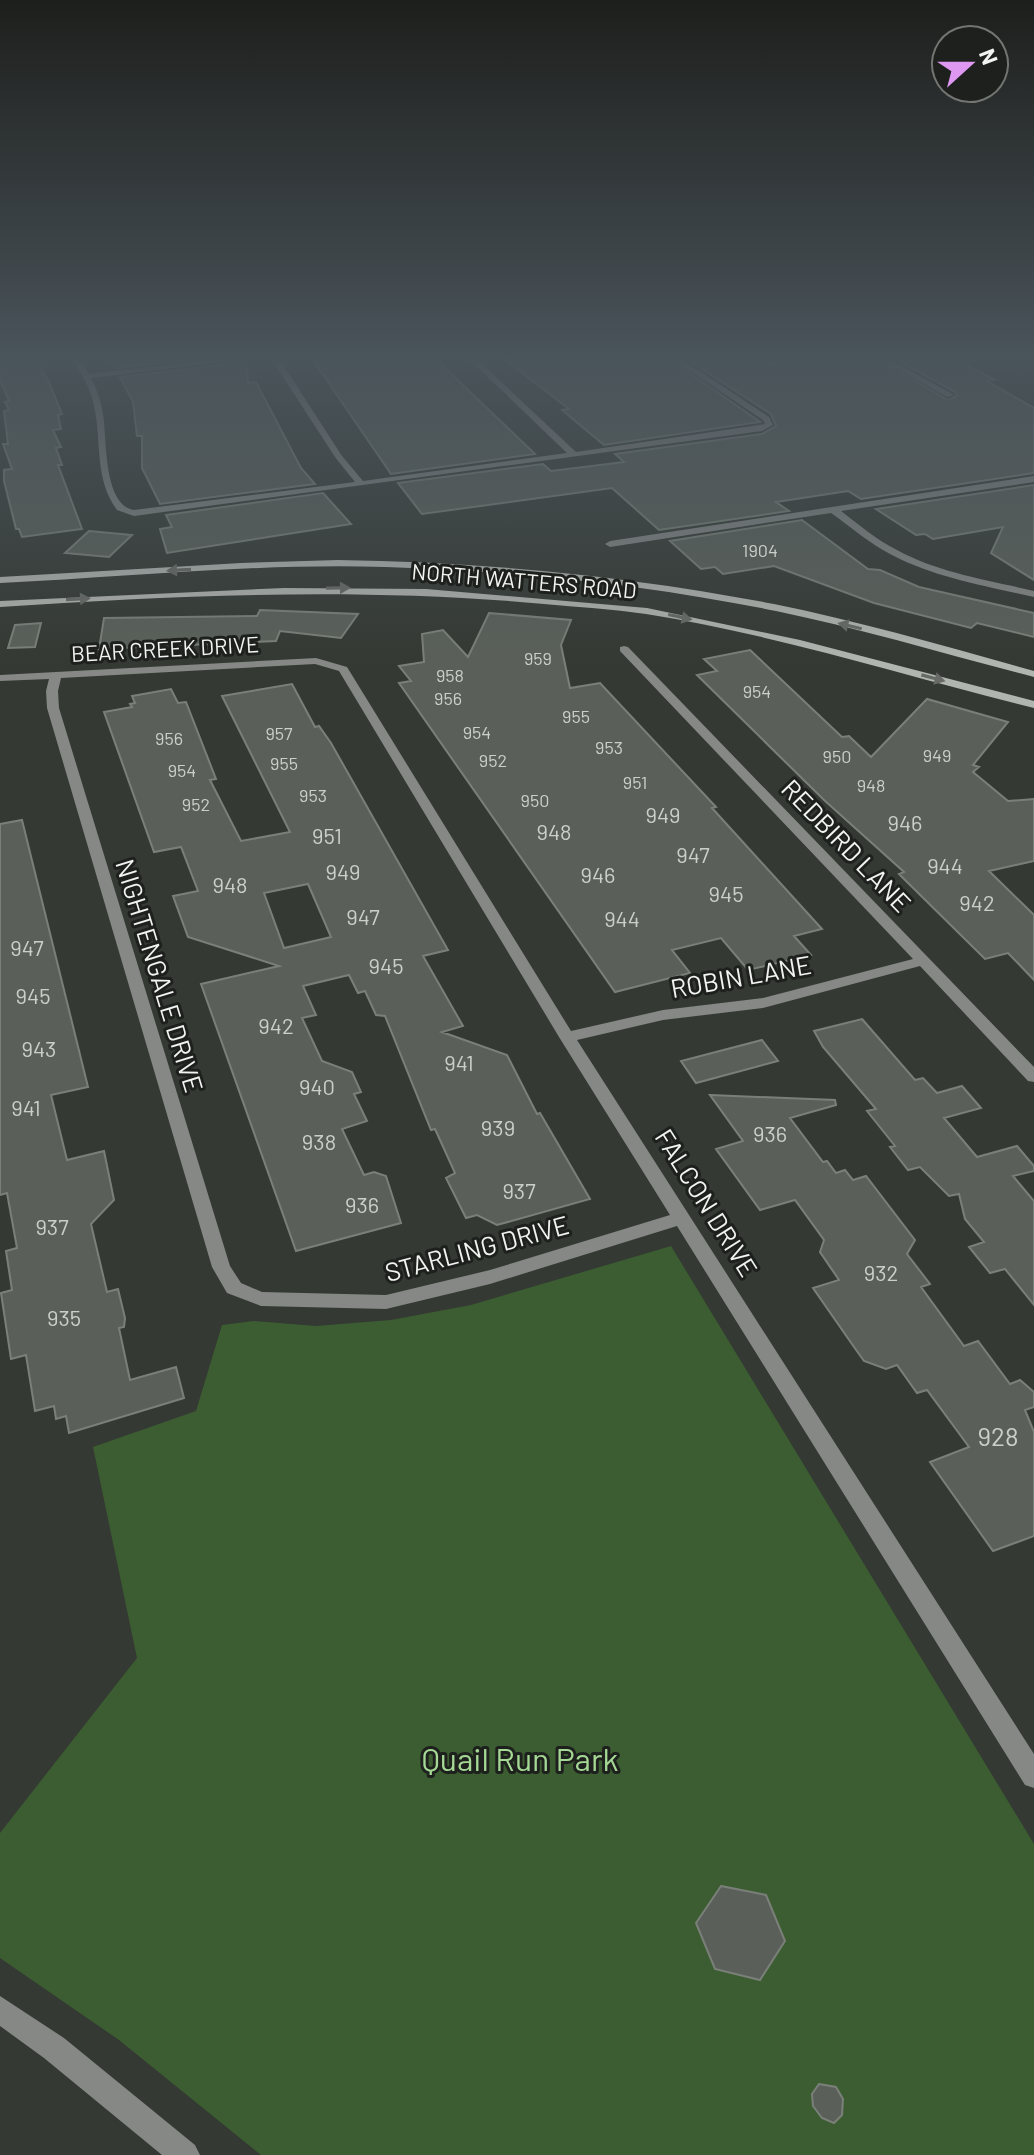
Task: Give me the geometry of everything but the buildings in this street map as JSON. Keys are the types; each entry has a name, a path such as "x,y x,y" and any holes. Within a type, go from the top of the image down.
{"main road":[{"name":"NORTH WATTERS ROAD","path":"0,580 257,565 385,564 500,570 632,584 742,601 1034,674"},
{"name":"NORTH WATTERS ROAD","path":"0,604 182,593 344,588 482,593 656,612 791,640 1034,705"}],"street":[{"path":"105,461 107,480 118,505 130,512 154,513 533,461"},
{"path":"342,461 361,484"},
{"path":"610,544 1034,479"},
{"path":"833,510 890,550 910,560 950,574 1034,594"},
{"name":"REDBIRD LANE","path":"624,649 1034,1077"},
{"name":"BEAR CREEK DRIVE","path":"0,678 316,661 331,663"},
{"name":"FALCON DRIVE","path":"331,663 346,674 567,1037 1034,1776"},
{"name":"NIGHTENGALE DRIVE","path":"56,675 52,691 53,708 221,1267 234,1288"},
{"name":"ROBIN LANE","path":"567,1037 663,1015 763,1003 923,961"},
{"name":"STARLING DRIVE","path":"234,1288 261,1299 386,1302 490,1277 683,1218"},
{"path":"0,2010 54,2048 185,2155"}],"green space":[{"name":"Quail Run Park","path":"671,1246 1034,1844 1034,2155 261,2155 119,2040 0,1958 0,1833 137,1658 93,1447 196,1411 222,1325 254,1321 316,1326 391,1320 471,1305"}]}
